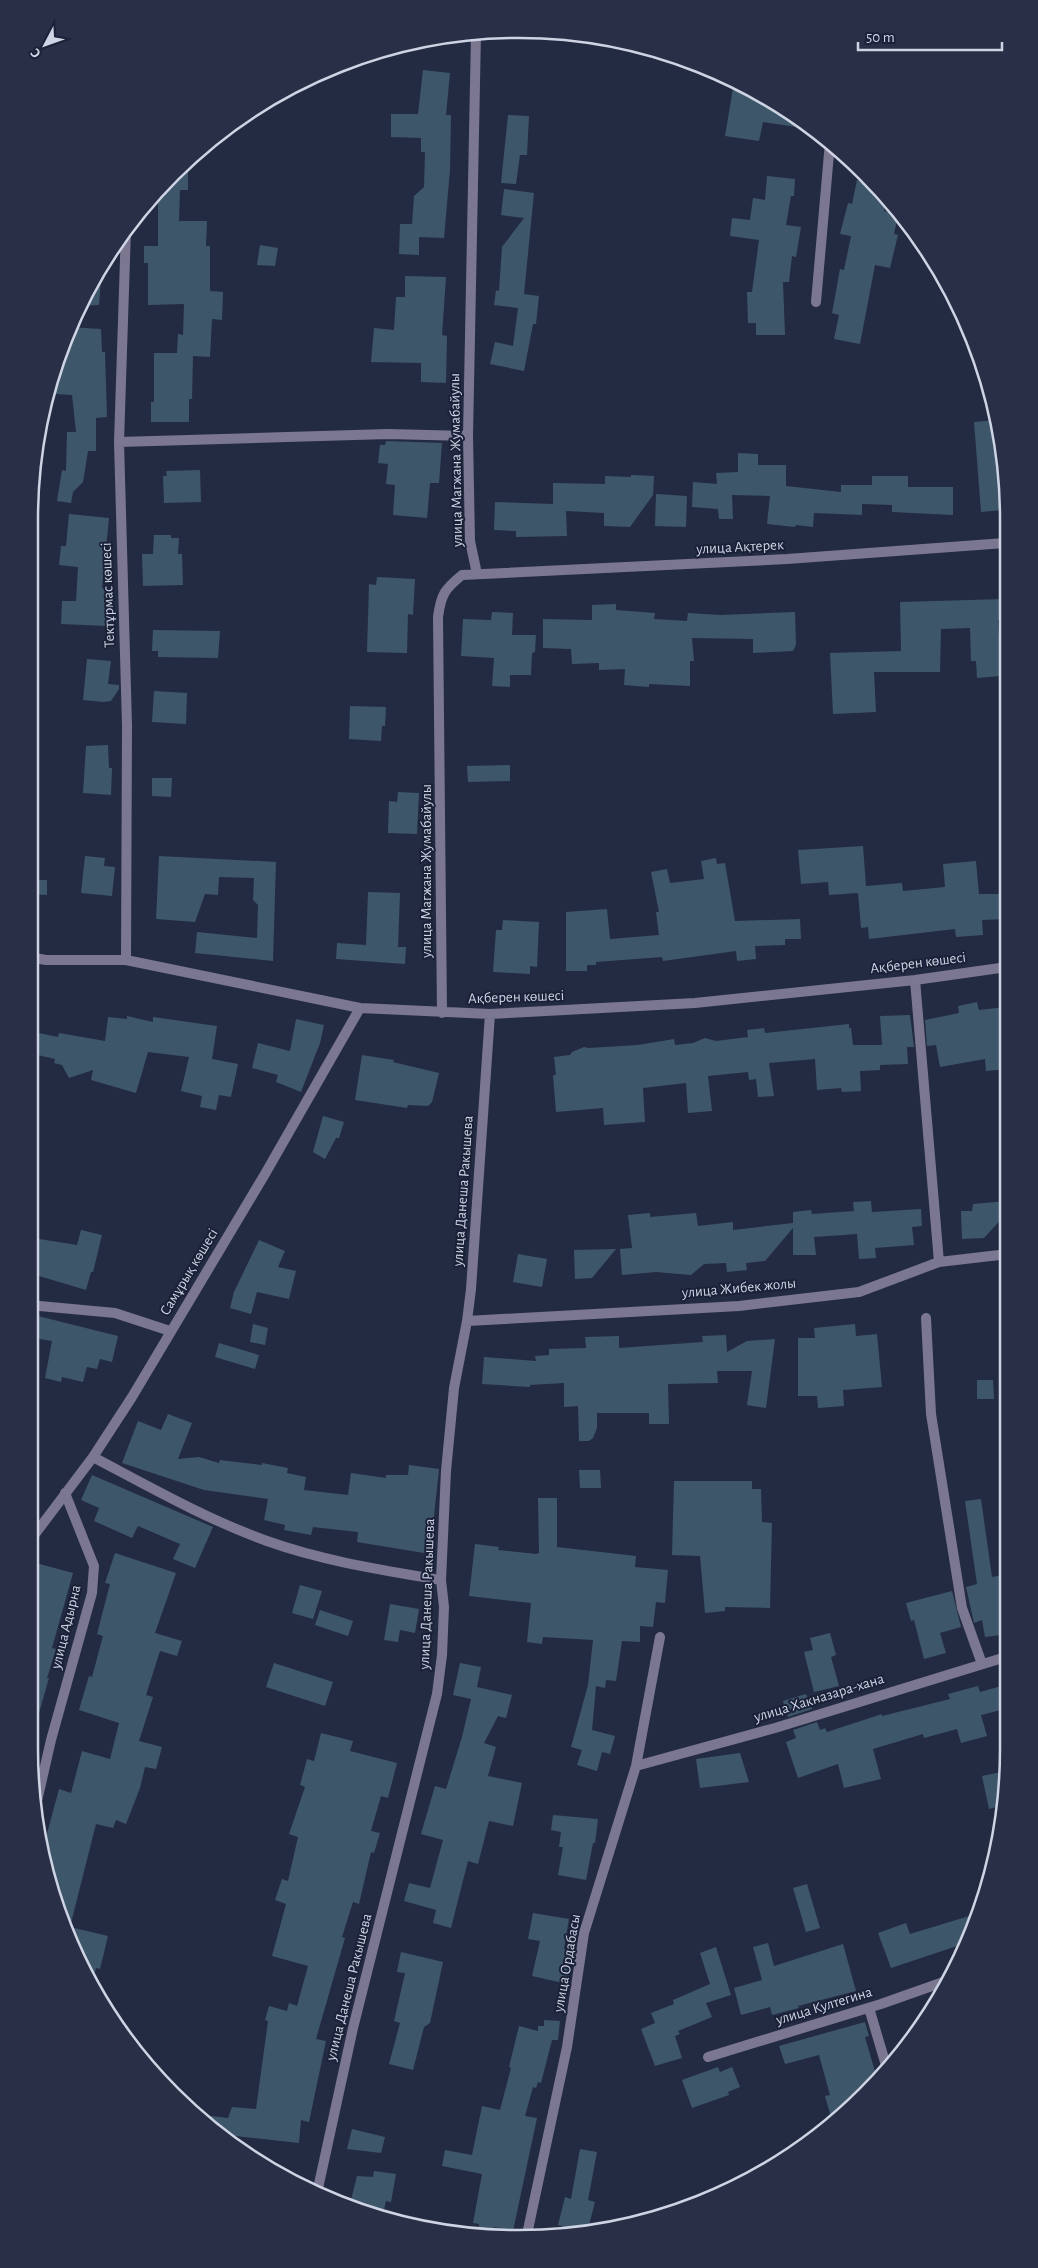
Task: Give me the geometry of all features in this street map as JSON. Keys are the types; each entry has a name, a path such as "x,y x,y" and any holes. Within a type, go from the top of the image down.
{"street":[{"name":"улица Магжана Жумабайулы","path":"442,1013 438,617 440,602 446,588 462,575 477,574 470,541 468,436 476,40"},
{"path":"816,302 829,151"},
{"name":"Тектұрмас көшесі","path":"126,242 119,442 127,725 126,960"},
{"path":"119,442 388,434 468,436"},
{"name":"улица Ақтерек","path":"477,574 787,560 1000,543"},
{"name":"Ақберен көшесі","path":"38,959 126,960 360,1008 490,1014 696,1003 915,980 1000,967"},
{"path":"915,980 939,1262"},
{"name":"Самұрық көшесі","path":"38,1530 93,1457 265,1174 360,1008"},
{"name":"улица Данеша Ракышева","path":"318,2187 353,2028 437,1694 443,1616 441,1580 445,1497 454,1388 468,1322 490,1014"},
{"name":"улица Жибек жолы","path":"468,1322 739,1306 859,1292 939,1262 1000,1255"},
{"path":"38,1306 114,1313 170,1331"},
{"path":"926,1318 931,1414 960,1598 982,1664"},
{"path":"93,1457 185,1506 268,1541 343,1563 441,1580"},
{"name":"улица Адырна","path":"40,1789 51,1740 92,1593 94,1566 65,1493"},
{"name":"улица Ордабасы","path":"528,2230 567,2047 584,1933 636,1766 660,1637"},
{"name":"улица Хакназара-хана","path":"636,1766 775,1728 1000,1659"},
{"name":"улица Култегина","path":"708,2057 869,2008 940,1983"},
{"path":"869,2008 885,2061"}],"building":[{"path":"423,70 450,73 446,115 451,115 450,170 444,238 419,237 419,255 399,254 400,224 412,224 414,196 424,187 425,152 421,152 421,138 391,137 391,114 418,114"},
{"path":"733,88 760,102 799,127 763,122 759,141 725,136"},
{"path":"508,115 529,116 527,155 520,155 516,184 501,183"},
{"path":"188,170 188,190 180,190 179,221 207,221 206,246 210,246 210,291 223,292 222,320 212,319 210,357 193,356 192,399 189,399 189,422 151,422 151,402 154,402 154,353 177,353 178,334 183,335 184,304 148,305 148,263 144,263 144,246 158,246 158,201"},
{"path":"767,176 795,179 794,196 791,196 786,225 801,227 796,257 792,256 789,282 783,282 785,335 756,335 756,323 748,323 747,292 752,292 759,240 730,236 732,218 750,220 753,198 765,200"},
{"path":"857,180 860,181 885,206 884,211 890,213 897,221 894,234 898,235 890,268 875,265 860,344 834,339 839,315 832,313 840,269 844,270 851,236 840,234 848,203 852,204"},
{"path":"504,189 534,193 524,294 539,296 536,324 533,324 524,371 490,364 495,342 513,346 518,308 494,305 496,290 499,291 502,247 524,218 501,215"},
{"path":"260,245 278,248 275,266 257,265"},
{"path":"405,276 446,277 442,335 447,336 446,383 421,382 421,363 371,362 374,328 394,330 396,297 405,297"},
{"path":"101,280 99,305 87,306"},
{"path":"77,328 101,329 102,352 105,352 107,417 96,418 96,451 88,451 83,482 73,492 71,503 57,501 62,470 66,471 67,432 76,432 72,395 56,394 56,387 63,364"},
{"path":"990,421 996,456 1000,510 981,512 974,422"},
{"path":"386,441 442,443 439,483 430,483 427,518 393,515 395,485 386,484 388,464 378,463 380,445 385,445"},
{"path":"738,453 758,454 758,465 786,465 786,486 841,492 841,485 872,485 872,476 908,476 908,487 953,487 953,515 892,512 892,505 862,504 862,515 814,513 813,527 796,525 795,527 767,524 770,496 732,495 733,519 719,519 718,509 692,507 693,482 717,484 716,473 738,472"},
{"path":"200,470 201,502 164,503 163,476 167,476 166,471"},
{"path":"631,475 654,476 653,495 630,527 604,526 604,513 566,511 567,536 516,537 516,531 494,530 495,502 553,504 553,483 605,484 605,476 631,477"},
{"path":"656,494 687,496 686,527 655,526"},
{"path":"69,514 109,518 102,588 109,588 107,626 61,624 62,601 76,601 78,567 59,565 61,546 66,546"},
{"path":"154,535 171,535 171,538 179,538 178,554 182,554 183,585 143,586 142,554 153,554"},
{"path":"377,577 415,579 413,615 408,614 407,653 367,652 369,584 376,585"},
{"path":"1000,599 1000,620 998,620 1000,676 977,678 976,661 971,661 970,628 941,629 940,672 874,672 876,712 833,714 830,653 901,651 900,602"},
{"path":"616,604 616,610 655,613 654,619 687,621 688,613 720,615 795,612 796,645 793,651 753,653 753,639 692,638 694,661 690,661 690,686 649,684 649,687 624,685 625,669 599,670 599,663 572,664 571,649 543,648 543,619 592,620 592,605"},
{"path":"492,612 513,613 512,635 536,635 535,652 532,653 531,675 510,675 510,687 492,686 494,658 461,656 463,619 491,620"},
{"path":"153,630 220,631 218,658 158,657 158,651 152,651"},
{"path":"87,659 111,661 108,684 119,685 119,689 111,701 83,700"},
{"path":"154,691 187,693 186,724 152,722"},
{"path":"350,706 386,707 385,726 382,726 381,741 349,739"},
{"path":"108,745 109,768 112,768 111,795 83,793 86,746"},
{"path":"510,765 510,781 468,782 467,766"},
{"path":"152,778 172,778 171,797 152,796"},
{"path":"398,792 419,793 417,834 388,833 389,801 397,802"},
{"path":"863,846 866,886 902,883 903,891 945,887 943,864 976,861 979,894 1000,894 1000,919 982,920 983,935 956,937 955,929 869,939 868,927 861,928 858,893 829,895 828,882 801,884 798,850"},
{"path":"85,856 105,858 104,866 115,867 112,896 81,893"},
{"path":"159,856 276,862 273,961 195,953 197,932 257,938 258,905 253,900 254,878 219,877 218,895 205,894 195,922 156,919"},
{"path":"716,858 717,864 725,863 735,921 800,919 801,939 785,939 785,945 755,946 756,959 737,961 736,951 663,961 662,957 596,962 596,965 587,965 587,971 566,971 566,912 607,909 610,939 659,935 656,912 659,912 651,872 667,869 670,883 704,879 701,861"},
{"path":"38,880 47,880 47,895 38,894"},
{"path":"368,892 400,893 398,947 406,947 405,964 336,959 337,943 366,945"},
{"path":"503,920 539,922 537,967 530,966 530,974 493,972 496,930 502,930"},
{"path":"977,1002 979,1010 1000,1008 1000,1070 986,1071 985,1059 940,1067 936,1045 927,1046 925,1020 959,1013 958,1006"},
{"path":"910,1015 914,1047 907,1047 908,1064 880,1065 880,1070 860,1071 861,1091 842,1092 841,1088 817,1090 815,1059 769,1063 774,1096 758,1097 756,1079 749,1080 748,1072 708,1076 712,1111 688,1113 686,1083 643,1088 645,1122 604,1125 603,1108 556,1112 553,1075 556,1075 554,1057 570,1055 572,1052 584,1047 638,1045 674,1039 675,1045 693,1043 705,1038 716,1041 748,1037 747,1030 764,1028 765,1033 849,1024 853,1045 882,1045 880,1016"},
{"path":"127,1016 153,1022 153,1017 217,1026 212,1059 238,1064 231,1097 219,1095 216,1110 200,1107 202,1096 181,1091 189,1057 148,1052 136,1093 91,1080 93,1070 69,1078 62,1065 54,1063 55,1059 38,1055 38,1033 58,1037 59,1033 105,1041 108,1017 127,1019"},
{"path":"296,1019 324,1025 320,1043 301,1092 276,1082 278,1075 252,1068 258,1043 290,1051"},
{"path":"362,1055 394,1060 393,1062 439,1073 432,1102 428,1106 408,1105 407,1108 355,1100"},
{"path":"323,1116 344,1122 339,1138 336,1138 325,1159 313,1152"},
{"path":"871,1201 872,1212 921,1209 922,1226 912,1227 914,1245 875,1248 876,1258 859,1259 857,1234 814,1237 816,1255 793,1255 793,1228 765,1261 746,1263 747,1270 727,1272 726,1263 704,1264 691,1275 656,1272 622,1275 620,1249 632,1248 628,1215 650,1213 650,1217 696,1213 698,1226 733,1222 733,1230 793,1223 793,1212 811,1210 812,1214 854,1211 853,1202"},
{"path":"1000,1202 1000,1221 984,1238 962,1239 961,1211 972,1211 973,1204"},
{"path":"81,1230 102,1235 93,1272 91,1272 86,1290 38,1276 38,1239 77,1245"},
{"path":"259,1240 285,1251 278,1267 296,1271 289,1299 257,1292 251,1314 230,1308 234,1292"},
{"path":"616,1249 592,1278 575,1279 574,1250"},
{"path":"518,1254 547,1259 542,1287 513,1282"},
{"path":"38,1316 118,1336 112,1362 100,1359 97,1369 87,1367 83,1382 62,1377 61,1382 45,1378 52,1341 38,1339"},
{"path":"253,1324 268,1328 265,1345 250,1342"},
{"path":"855,1324 856,1336 877,1334 882,1387 843,1390 844,1406 818,1408 817,1396 798,1396 798,1338 815,1338 814,1328"},
{"path":"726,1335 727,1352 747,1341 775,1339 766,1408 747,1405 752,1371 717,1371 718,1383 668,1384 669,1424 649,1424 649,1413 597,1413 597,1428 593,1438 589,1441 579,1441 578,1406 564,1407 564,1383 530,1385 530,1387 482,1384 484,1357 536,1361 535,1356 549,1355 549,1349 586,1348 585,1337 619,1336 619,1348 703,1342 702,1336"},
{"path":"219,1343 259,1355 255,1369 215,1357"},
{"path":"977,1380 993,1380 994,1399 977,1399"},
{"path":"168,1414 192,1423 178,1459 199,1457 219,1463 220,1460 262,1465 262,1463 288,1468 287,1473 306,1477 304,1490 348,1495 351,1473 386,1478 386,1475 408,1475 409,1465 439,1469 430,1554 357,1542 358,1532 313,1527 311,1535 284,1530 285,1525 264,1520 268,1499 204,1490 122,1463 138,1421 161,1430"},
{"path":"579,1470 600,1470 601,1488 580,1488"},
{"path":"92,1475 213,1527 195,1568 173,1559 180,1544 138,1526 132,1538 94,1521 99,1508 81,1500"},
{"path":"674,1481 752,1481 752,1489 761,1489 762,1522 772,1523 770,1608 725,1607 725,1611 705,1613 700,1556 672,1555"},
{"path":"538,1498 557,1498 557,1547 636,1556 635,1567 668,1570 665,1603 656,1602 653,1627 640,1626 640,1642 622,1641 616,1681 606,1680 605,1688 596,1686 592,1730 615,1736 610,1754 602,1752 597,1771 577,1765 582,1750 571,1747 588,1685 593,1640 543,1637 542,1644 527,1642 531,1603 469,1596 475,1544 499,1547 498,1550 539,1553"},
{"path":"981,1499 992,1577 1000,1576 1000,1635 985,1637 982,1620 974,1623 966,1587 977,1584 965,1501"},
{"path":"115,1553 176,1573 155,1633 182,1641 177,1656 160,1651 146,1695 153,1697 139,1741 162,1747 156,1769 145,1767 140,1788 126,1824 116,1820 113,1828 96,1824 71,1924 54,1874 46,1837 59,1789 71,1793 82,1751 110,1759 119,1723 79,1710 89,1676 92,1677 103,1636 97,1634 110,1584 105,1583"},
{"path":"38,1564 73,1573 52,1648 56,1649 47,1678 49,1678 38,1716"},
{"path":"300,1585 322,1591 313,1619 292,1613"},
{"path":"952,1591 961,1627 940,1633 946,1653 924,1659 914,1620 911,1621 906,1603"},
{"path":"390,1604 419,1609 415,1633 400,1630 398,1642 384,1640"},
{"path":"320,1610 353,1621 348,1636 315,1625"},
{"path":"830,1633 836,1655 831,1657 839,1686 814,1692 804,1652 813,1650 810,1638"},
{"path":"274,1663 333,1682 325,1706 266,1687"},
{"path":"460,1663 481,1667 477,1687 512,1695 506,1718 498,1716 484,1743 496,1747 488,1776 522,1783 513,1826 489,1821 478,1864 468,1861 451,1928 433,1923 436,1910 404,1901 409,1883 430,1888 443,1840 421,1834 435,1786 446,1789 471,1699 453,1695"},
{"path":"978,1686 980,1692 1000,1686 1000,1710 981,1715 987,1736 961,1743 957,1729 924,1738 923,1734 873,1749 881,1779 844,1788 838,1764 798,1778 786,1742 796,1738 793,1730 817,1722 820,1730 825,1728 827,1732 882,1714 882,1716 950,1699 948,1694"},
{"path":"806,1694 812,1709 788,1717 783,1701"},
{"path":"321,1733 353,1741 350,1751 397,1763 388,1798 381,1796 371,1831 380,1833 374,1853 371,1852 359,1904 353,1902 342,1937 345,1938 316,2039 326,2041 309,2122 301,2120 299,2143 233,2136 207,2116 228,2118 232,2107 256,2109 268,2021 265,2020 269,2006 287,2011 289,2003 297,2006 308,1966 272,1956 286,1904 275,1900 282,1879 288,1881 298,1837 289,1834 305,1787 300,1785 307,1759 314,1761"},
{"path":"740,1753 749,1782 700,1788 696,1759"},
{"path":"999,1772 996,1807 989,1809 982,1776"},
{"path":"553,1815 598,1819 595,1843 593,1843 586,1880 558,1875 563,1847 559,1847 561,1832 551,1830"},
{"path":"807,1884 820,1928 806,1932 793,1888"},
{"path":"533,1913 569,1919 564,1949 574,1951 568,1978 564,1977 563,1983 532,1976 540,1941 528,1939"},
{"path":"971,1916 958,1946 891,1968 878,1933 906,1923 910,1934"},
{"path":"72,1927 108,1936 100,1969 96,1968 94,1975"},
{"path":"768,1943 774,1966 843,1944 856,1991 798,2006 799,2008 772,2015 770,2007 741,2015 734,1988 762,1980 753,1947"},
{"path":"716,1947 731,1995 706,2003 712,2017 678,2031 680,2034 675,2036 682,2058 655,2066 641,2029 655,2023 651,2013 674,2004 673,2000 710,1984 700,1953"},
{"path":"401,1952 443,1962 430,2023 424,2027 413,2070 389,2064 400,2023 394,2021 405,1973 397,1972"},
{"path":"544,2020 560,2021 558,2040 552,2040 541,2083 538,2082 536,2088 533,2087 525,2116 537,2118 513,2230 494,2227 494,2229 479,2228 479,2224 473,2223 482,2174 442,2166 445,2150 472,2155 482,2106 500,2110 519,2026 538,2031 538,2026 544,2026"},
{"path":"865,2022 869,2036 865,2037 875,2072 831,2116 825,2096 830,2095 819,2055 785,2064 779,2046"},
{"path":"718,2067 720,2072 732,2067 740,2087 728,2092 729,2095 692,2108 682,2080"},
{"path":"352,2129 385,2137 381,2153 347,2149"},
{"path":"580,2149 597,2152 588,2200 595,2202 589,2225 566,2227 558,2225 565,2197 571,2199"},
{"path":"374,2171 396,2174 391,2202 386,2201 384,2211 351,2200 357,2176 373,2177"}]}
